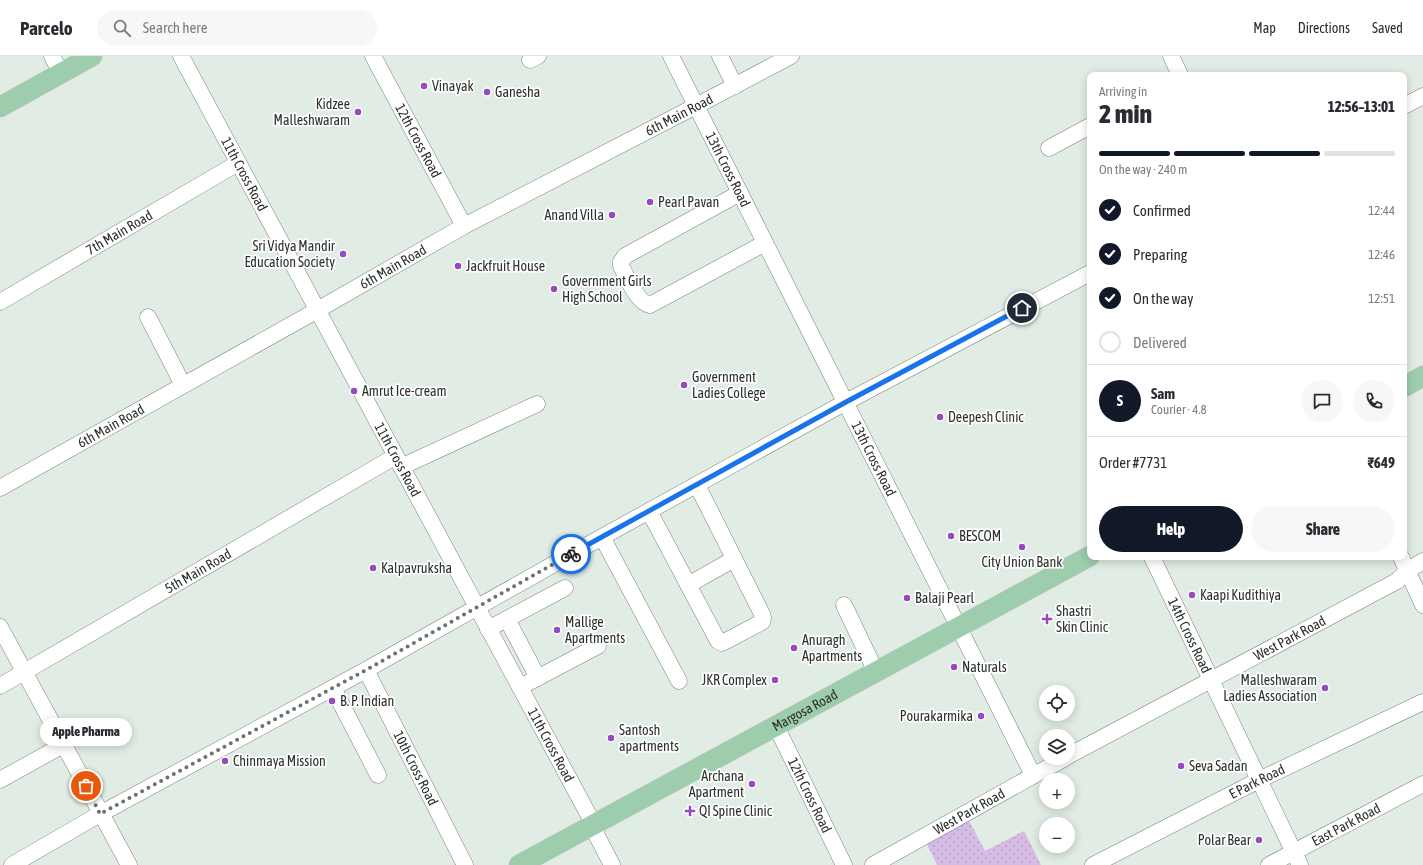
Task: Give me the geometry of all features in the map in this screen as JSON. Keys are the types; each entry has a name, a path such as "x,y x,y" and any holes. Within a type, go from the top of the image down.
{"main road":[{"path":"0,107 89,57"},
{"path":"1407,385 1423,376"},
{"name":"Margosa Road","path":"519,865 1087,558"}],"street":[{"path":"52,56 61,74"},
{"name":"11th Cross Road","path":"181,56 594,825 597,836 612,865"},
{"name":"12th Cross Road","path":"373,56 464,226"},
{"name":"13th Cross Road","path":"671,56 1033,775"},
{"path":"720,56 735,86"},
{"name":"6th Main Road","path":"0,488 464,226 791,56"},
{"path":"1171,56 1179,72"},
{"path":"1407,104 1423,96"},
{"path":"1049,148 1087,128"},
{"name":"7th Main Road","path":"2,297 238,163"},
{"path":"740,192 625,256 621,262 621,266 639,299 650,305 765,243"},
{"path":"12,865 100,814 366,670 846,402 1087,275"},
{"path":"148,317 183,385"},
{"name":"5th Main Road","path":"0,686 399,462 537,404"},
{"path":"649,511 718,641 721,643 761,623 763,619 762,614 697,484"},
{"path":"602,537 679,681"},
{"path":"688,585 734,559"},
{"name":"14th Cross Road","path":"1153,560 1297,858"},
{"name":"West Park Road","path":"1075,752 1397,581 1404,564 1423,561"},
{"path":"1404,564 1423,605"},
{"path":"488,629 565,588"},
{"path":"844,605 876,672"},
{"path":"507,619 538,678"},
{"path":"0,627 129,865"},
{"path":"520,687 598,646"},
{"name":"10th Cross Road","path":"366,670 465,865"},
{"path":"333,688 378,775"},
{"name":"E Park Road","path":"1093,865 1259,780 1423,702"},
{"name":"12th Cross Road","path":"776,726 844,865"},
{"path":"0,780 63,745"},
{"name":"West Park Road","path":"873,865 1052,765"},
{"name":"East Park Road","path":"1269,865 1297,858 1423,784"}],"shaded area":[{"path":"967,817 985,851 1024,831 1041,865 937,865 925,840"}],"way so far":[{"path":"86,786 100,814 366,670 571,554"}],"place":[{"name":"Vinayak","path":"424,86"},
{"name":"Ganesha","path":"487,92"},
{"name":"Kidzee Malleshwaram","path":"358,112"},
{"name":"Pearl Pavan","path":"650,202"},
{"name":"Anand Villa","path":"612,215"},
{"name":"Sri Vidya Mandir Education Society","path":"343,254"},
{"name":"Jackfruit House","path":"458,266"},
{"name":"Government Girls High School","path":"554,289"},
{"name":"Government Ladies College","path":"684,385"},
{"name":"Amrut Ice-cream","path":"354,391"},
{"name":"Deepesh Clinic","path":"940,417"},
{"name":"BESCOM","path":"951,536"},
{"name":"City Union Bank","path":"1022,547"},
{"name":"Kalpavruksha","path":"373,568"},
{"name":"Kaapi Kudithiya","path":"1192,595"},
{"name":"Balaji Pearl","path":"907,598"},
{"name":"Shastri Skin Clinic","path":"1047,619"},
{"name":"Mallige Apartments","path":"557,630"},
{"name":"Anuragh Apartments","path":"794,648"},
{"name":"Naturals","path":"954,667"},
{"name":"JKR Complex","path":"775,680"},
{"name":"Malleshwaram Ladies Association","path":"1325,688"},
{"name":"B. P. Indian","path":"332,701"},
{"name":"Pourakarmika","path":"981,716"},
{"name":"Santosh apartments","path":"611,738"},
{"name":"Chinmaya Mission","path":"225,761"},
{"name":"Seva Sadan","path":"1181,766"},
{"name":"Archana Apartment","path":"752,784"},
{"name":"Apple Pharma","path":"86,786"},
{"name":"QI Spine Clinic","path":"690,811"},
{"name":"Polar Bear","path":"1259,840"}],"route":[{"path":"571,554 846,402 1022,308"}]}
